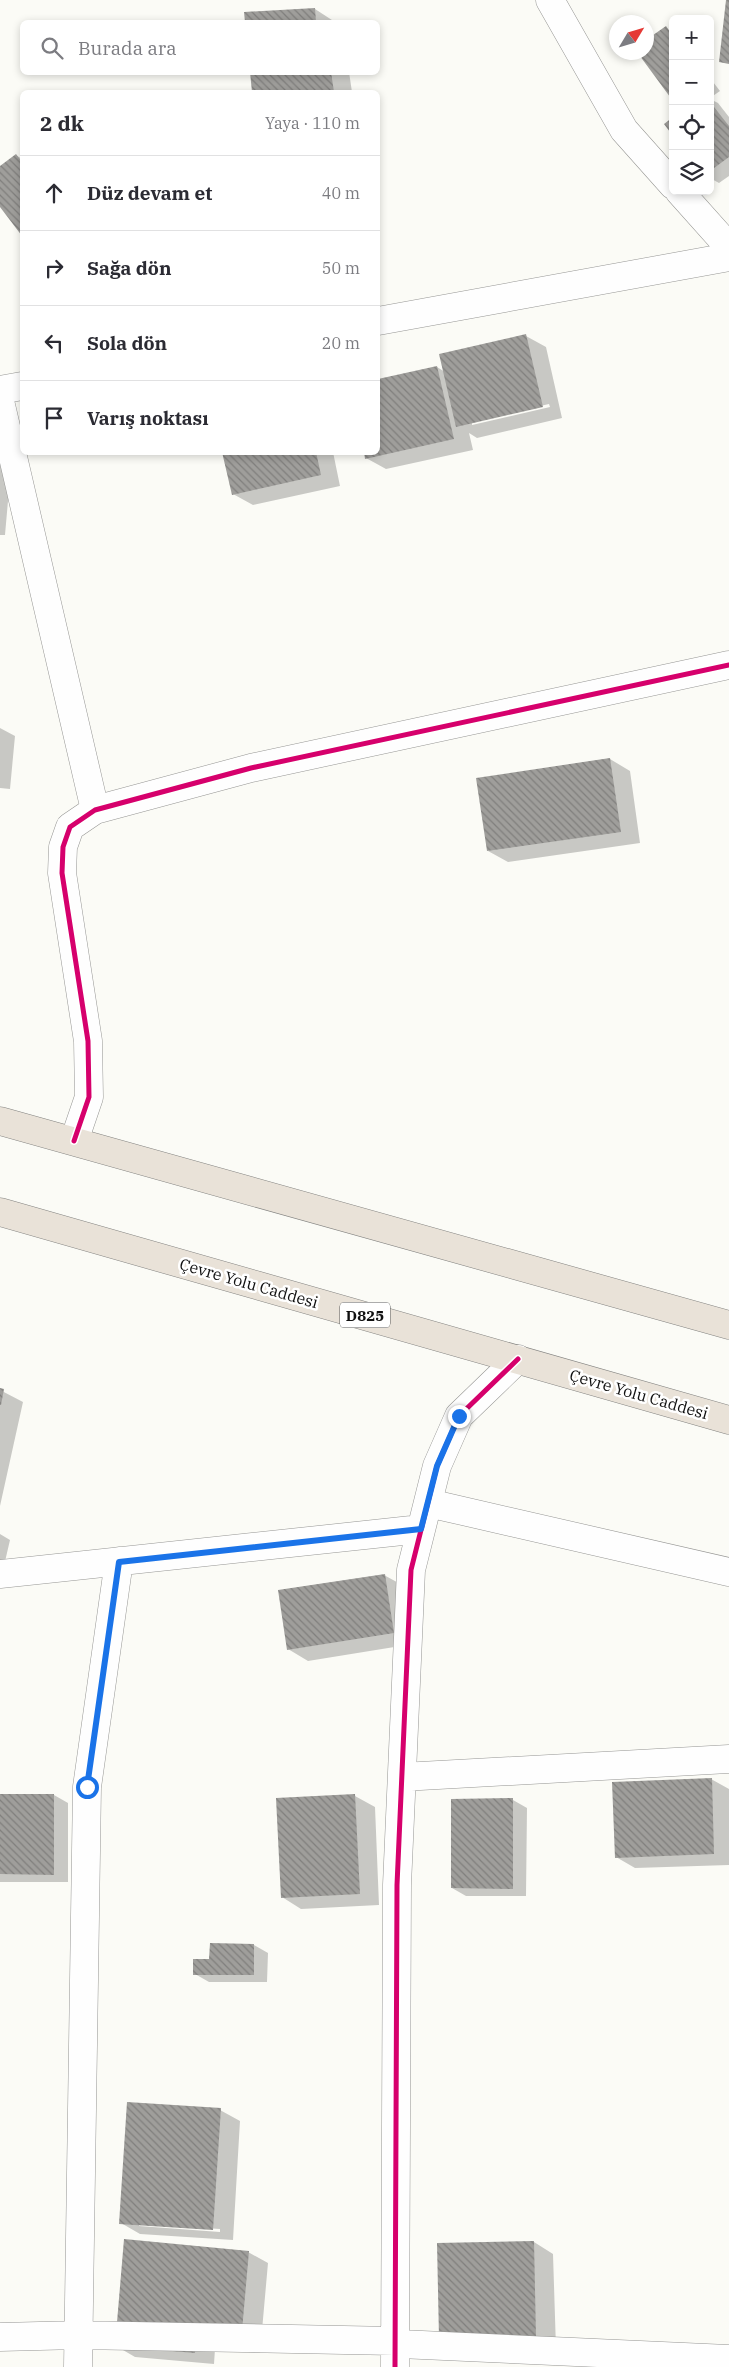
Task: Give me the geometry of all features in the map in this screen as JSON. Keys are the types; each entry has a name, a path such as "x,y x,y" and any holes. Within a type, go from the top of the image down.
{"highway":[{"path":"0,1121 729,1325"},
{"name":"Çevre Yolu Caddesi","path":"0,1212 729,1420"}],"street":[{"path":"550,0 624,130 669,180"},
{"path":"683,195 729,247"},
{"path":"380,321 729,257"},
{"path":"0,390 20,386"},
{"path":"0,401 95,810"},
{"path":"74,1142 89,1097 88,1041 62,873 63,847 70,827 95,810 251,768 729,665"},
{"path":"395,2354 397,1885 411,1570 437,1466 459,1416 518,1359"},
{"path":"428,1503 729,1572"},
{"path":"0,1574 421,1529"},
{"path":"78,2367 87,1787 119,1562"},
{"path":"402,1777 729,1759"},
{"path":"0,2337 78,2335 395,2354"},
{"path":"395,2354 400,2344 729,2360"}],"building":[{"path":"726,0 729,0 729,64 719,62"},
{"path":"315,8 316,20 245,20 244,12"},
{"path":"666,26 669,30 669,96 643,60 654,60 654,34"},
{"path":"250,75 331,75 334,90 252,90"},
{"path":"714,107 729,126 729,157 714,168"},
{"path":"669,120 669,131 664,124"},
{"path":"16,154 20,159 20,233 0,207 0,166"},
{"path":"526,334 543,407 456,427 439,354"},
{"path":"437,366 454,439 365,459 364,455 380,455 380,379"},
{"path":"223,455 317,455 321,475 232,495"},
{"path":"610,758 621,832 487,851 476,778"},
{"path":"0,1388 4,1389 1,1405 0,1405"},
{"path":"385,1574 394,1633 287,1650 278,1590"},
{"path":"712,1778 714,1854 615,1858 612,1782"},
{"path":"0,1794 54,1794 54,1875 0,1874"},
{"path":"355,1794 360,1894 281,1898 276,1798"},
{"path":"513,1798 513,1889 451,1888 451,1799"},
{"path":"210,1943 254,1944 254,1975 193,1975 193,1959 209,1959"},
{"path":"127,2102 221,2108 213,2230 119,2224"},
{"path":"124,2239 249,2251 241,2342 196,2338 195,2353 115,2346"},
{"path":"534,2241 536,2337 439,2338 437,2243"}],"cycle path":[{"path":"74,1141 89,1097 88,1041 62,873 63,847 70,827 95,810 251,768 729,665"},
{"path":"395,2367 397,1885 411,1570 437,1466 459,1416 518,1359"}],"route":[{"path":"87,1787 119,1562 421,1529 437,1466 459,1416"}]}
